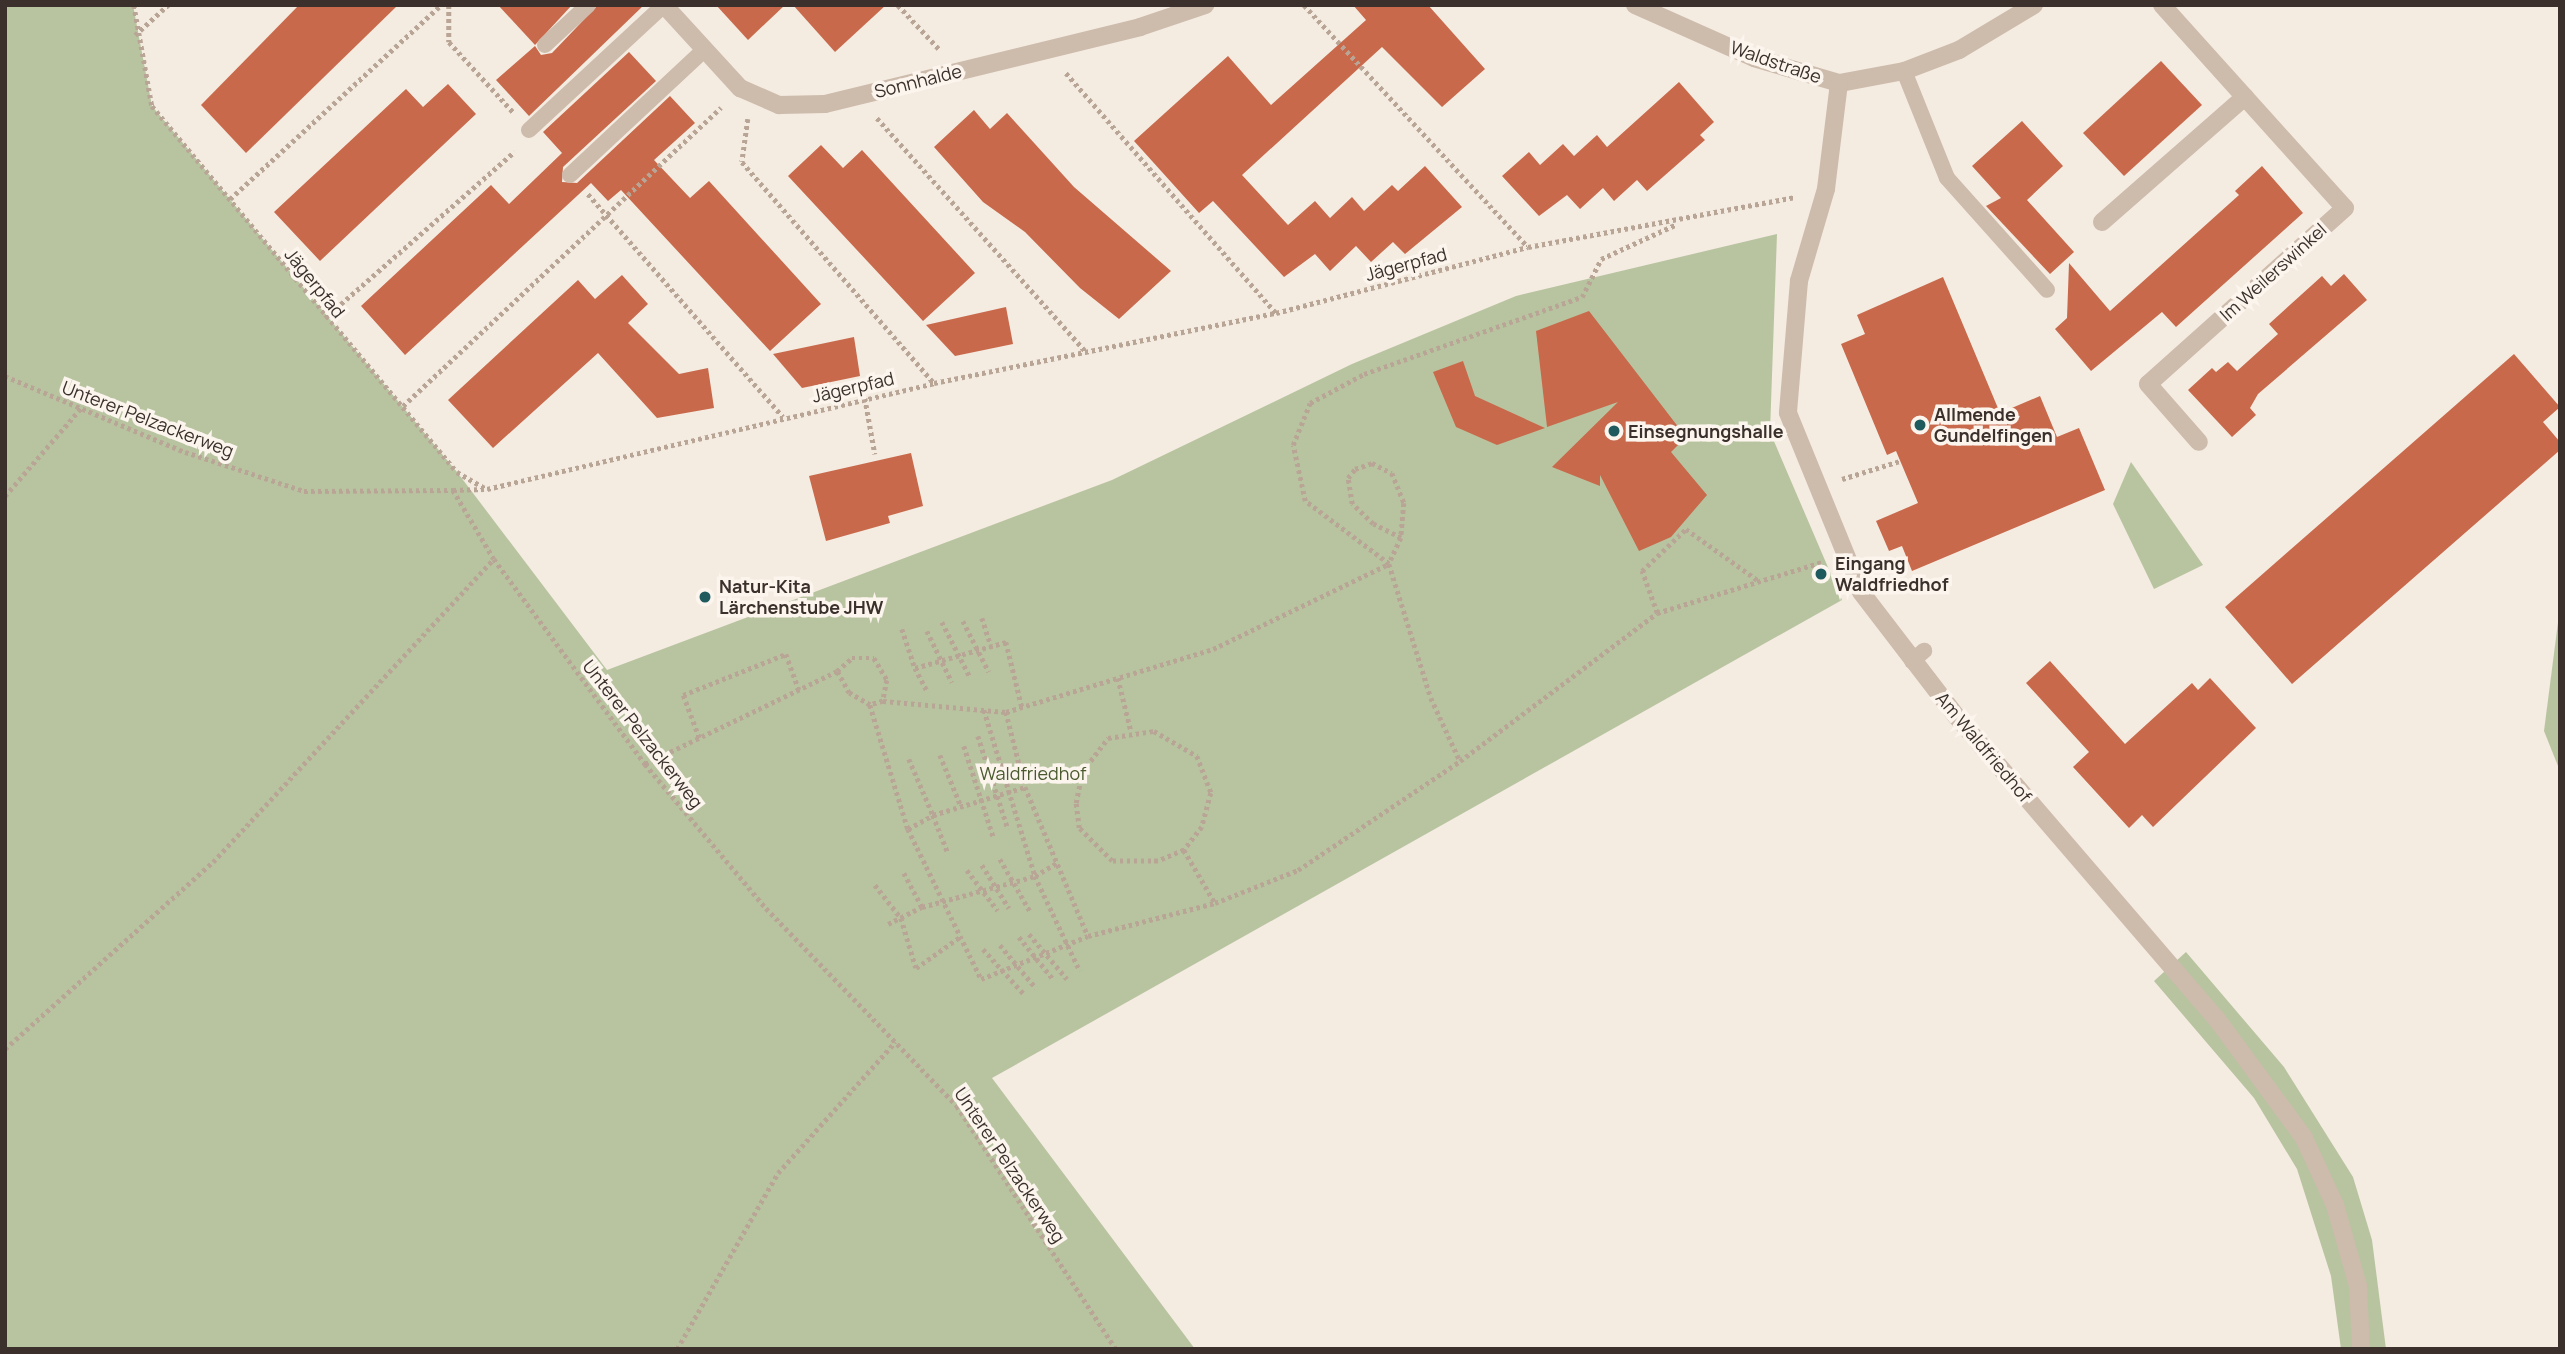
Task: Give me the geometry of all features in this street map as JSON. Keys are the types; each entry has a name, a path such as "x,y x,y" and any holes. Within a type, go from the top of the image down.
{"street":[{"path":"664,5 746,93"},
{"name":"Sonnhalde","path":"746,93 779,106 858,97 1046,52 1205,5"},
{"name":"Waldstraße","path":"1634,5 1754,58 1839,83 1904,71 1959,50 2034,5"},
{"name":"Im Weilerswinkel","path":"2162,5 2345,208 2148,384 2199,442"},
{"name":"Am Waldfriedhof","path":"1839,83 1826,189 1799,281 1788,413 1814,487 1843,556 1918,656 2216,1018 2304,1138 2335,1205 2358,1286 2361,1349"},
{"path":"2102,222 2245,97"}],"lane":[{"path":"545,45 588,5"},
{"path":"529,130 664,5"},
{"path":"570,175 704,50"},
{"path":"1904,71 1947,178 2048,290"}],"path":[{"name":"Jägerpfad","path":"134,5 135,35 152,106 325,318 403,405 457,472 487,489 866,398 1276,313 1528,247 1682,222 1826,189"},
{"path":"135,35 168,5"},
{"path":"230,199 441,5"},
{"path":"325,318 534,135 449,42 449,5"},
{"path":"898,5 958,71"},
{"path":"1304,5 1528,247"},
{"path":"1046,52 1276,313"},
{"path":"403,405 606,215 746,93"},
{"path":"746,93 742,162 934,383"},
{"path":"858,97 1087,353"},
{"path":"570,175 783,417"},
{"path":"1460,761 1431,698 1389,564 1305,501 1293,445 1310,403 1364,374 1582,297 1601,259 1682,222"},
{"name":"Unterer Pelzackerweg","path":"5,376 185,452 304,491 453,490 494,558 645,764 766,908 957,1106 1116,1349"},
{"path":"866,398 875,454"},
{"path":"5,496 82,408"},
{"path":"1814,487 1900,461"},
{"path":"870,705 883,701 1006,712 1213,649 1389,564 1401,538 1404,503 1392,473 1372,463 1355,469 1348,478 1352,504 1373,524 1401,538"},
{"path":"453,490 487,489"},
{"path":"1657,613 1642,571 1686,529 1759,581"},
{"path":"837,671 849,693 870,705 908,829 981,979 1047,955 1088,936 1215,903 1298,870 1400,807 1657,613 1843,556"},
{"path":"5,1049 213,862 494,558"},
{"path":"982,618 991,646"},
{"path":"963,621 989,672"},
{"path":"942,622 970,677"},
{"path":"902,629 915,668 928,692"},
{"path":"927,631 953,682"},
{"path":"915,668 1006,642 1022,708"},
{"path":"699,738 683,695 786,654 799,690"},
{"path":"645,764 837,671 852,658 874,658 887,680 883,701"},
{"path":"1118,678 1131,731"},
{"path":"984,710 1035,876 1080,971"},
{"path":"1006,712 1025,787 1088,936"},
{"path":"1131,731 1154,731 1197,756 1211,793 1202,827 1184,850 1158,861 1112,861 1079,828 1076,803 1082,772 1108,737 1131,731"},
{"path":"978,736 1008,829"},
{"path":"964,746 993,836"},
{"path":"940,755 961,806"},
{"path":"909,760 948,853"},
{"path":"908,829 933,816 1025,787"},
{"path":"1184,850 1215,903"},
{"path":"1000,859 1031,913"},
{"path":"888,924 922,907 1035,876 1057,863"},
{"path":"982,865 1009,908"},
{"path":"967,870 980,891 998,911"},
{"path":"904,873 922,907"},
{"path":"875,885 901,918 916,968 960,937"},
{"path":"1029,934 1067,979"},
{"path":"1019,937 1054,980"},
{"path":"1000,945 1036,988"},
{"path":"983,950 1024,994"},
{"path":"677,1349 778,1173 895,1042"}],"green space":[{"name":"Waldfriedhof","path":"5,5 133,5 152,106 457,472 607,670 1112,480 1352,364 1516,296 1777,234 1770,432 1842,600 992,1078 1195,1349 5,1349"},
{"path":"2131,462 2203,565 2154,589 2113,504"},
{"path":"2560,607 2560,771 2544,731"},
{"path":"2186,952 2284,1067 2353,1177 2372,1240 2386,1349 2341,1349 2331,1276 2297,1169 2254,1098 2154,981"}],"building":[{"path":"299,5 398,5 246,153 201,105"},
{"path":"498,5 572,5 535,45"},
{"path":"598,5 644,5 529,116 496,80 535,46 541,55 552,53"},
{"path":"716,5 785,5 748,40"},
{"path":"793,5 886,5 835,52"},
{"path":"1353,5 1428,5 1485,69 1442,107 1382,47 1242,175 1288,225 1315,201 1330,218 1352,197 1364,211 1392,185 1398,191 1425,166 1462,207 1405,254 1393,242 1371,262 1356,246 1330,271 1315,254 1284,277 1213,201 1199,213 1134,141 1228,56 1271,105 1366,20"},
{"path":"629,52 656,81 563,167 562,182 577,183 670,96 695,123 654,160 690,198 709,181 821,304 770,351 621,190 608,201 591,183 405,355 361,306 491,185 509,204 562,153 543,132"},
{"path":"2161,61 2202,105 2124,176 2083,133"},
{"path":"1679,82 1714,122 1700,135 1705,140 1647,191 1637,180 1614,201 1603,188 1580,209 1567,195 1539,216 1502,176 1529,152 1540,165 1563,144 1574,156 1597,135 1607,147"},
{"path":"448,84 476,114 320,261 274,212 406,89 423,107"},
{"path":"974,110 990,129 1007,113 1074,187 1171,271 1119,319 1080,288 1025,232 983,202 934,147"},
{"path":"2022,121 2063,166 2027,200 2074,252 2050,274 1986,206 2001,198 1972,166"},
{"path":"821,145 843,168 862,150 975,273 923,321 788,176"},
{"path":"2262,166 2303,213 2176,327 2162,312 2091,371 2055,329 2067,318 2069,263 2110,311 2239,195 2235,191"},
{"path":"2344,274 2367,300 2258,394 2250,408 2256,415 2232,437 2188,390 2212,368 2216,372 2228,362 2237,371 2278,334 2269,324 2322,276 2331,286"},
{"path":"622,275 648,304 628,323 679,374 708,368 714,408 657,418 598,353 493,448 448,400 578,280 595,299"},
{"name":"Allmende Gundelfingen","path":"1943,277 2000,413 2040,396 2057,437 2079,428 2105,490 1912,571 1902,546 1889,551 1876,521 1918,503 1896,451 1887,455 1841,344 1865,334 1857,315"},
{"path":"1006,307 1013,344 955,356 926,325"},
{"name":"Einsegnungshalle","path":"1589,311 1686,437 1671,452 1707,495 1671,537 1639,551 1600,475 1600,486 1552,467 1618,402 1547,427 1536,331"},
{"path":"854,337 860,376 802,388 773,354"},
{"path":"2514,354 2560,407 2543,422 2560,442 2560,450 2292,684 2225,607"},
{"path":"1463,361 1475,396 1545,428 1497,445 1456,427 1433,372"},
{"path":"911,453 923,506 888,516 890,523 826,541 809,476"},
{"path":"2050,661 2125,744 2192,683 2198,690 2210,678 2256,728 2153,827 2142,815 2129,828 2073,767 2089,752 2026,683"}],"place":[{"name":"Allmende Gundelfingen","path":"1920,425"},
{"name":"Einsegnungshalle","path":"1614,431"},
{"name":"Eingang Waldfriedhof","path":"1821,574"},
{"name":"Natur-Kita Lärchenstube JHW","path":"705,597"}]}
